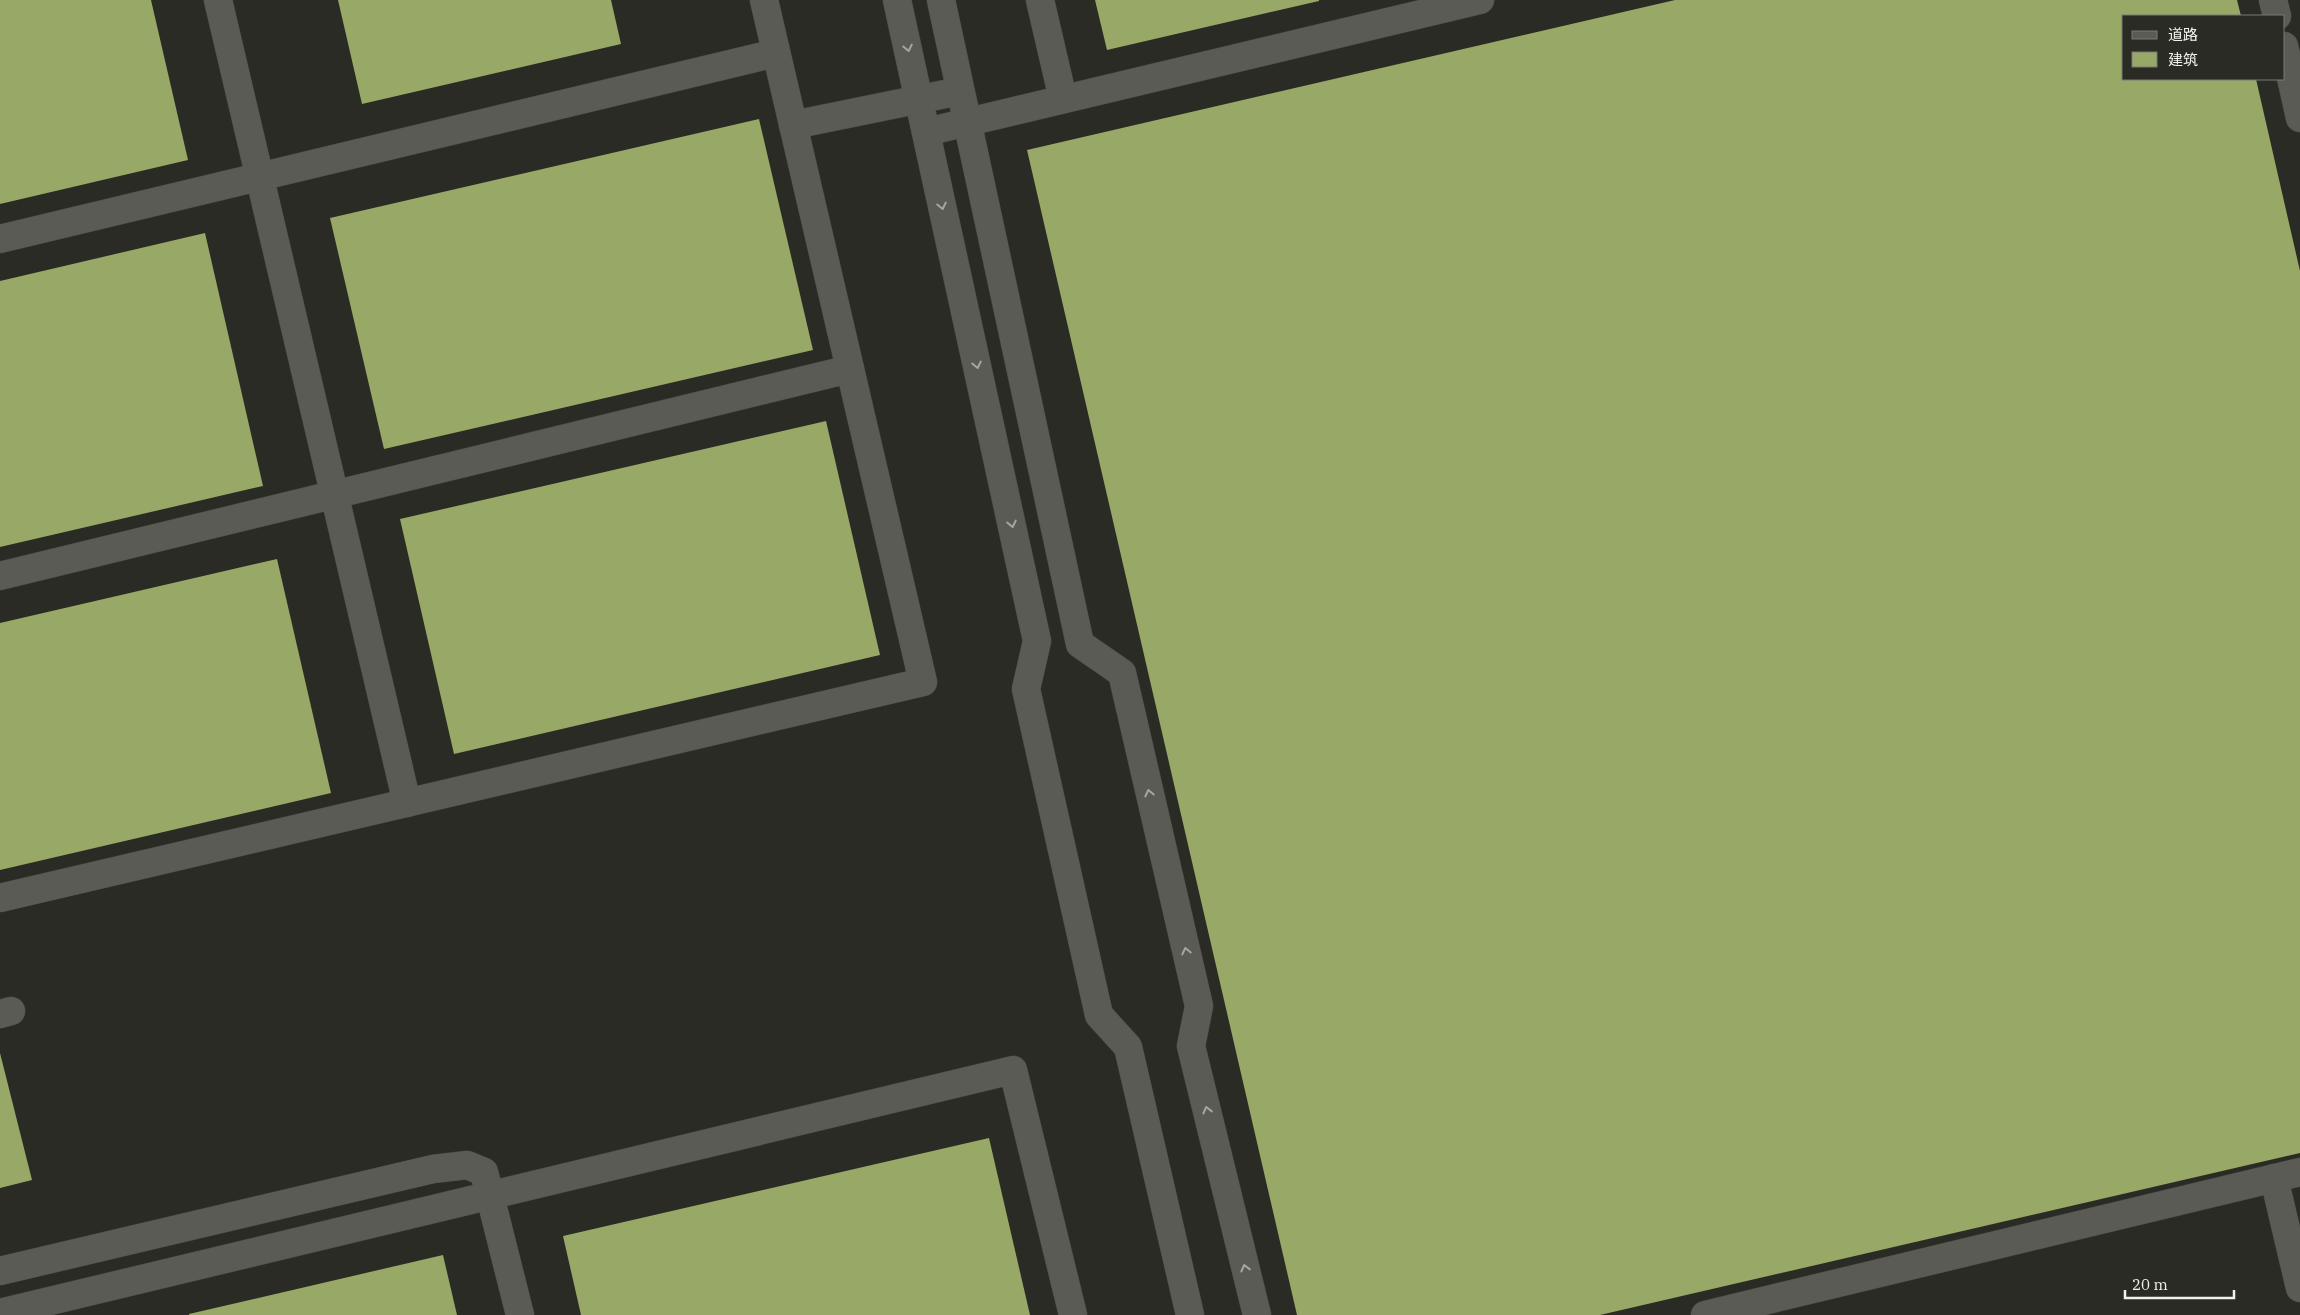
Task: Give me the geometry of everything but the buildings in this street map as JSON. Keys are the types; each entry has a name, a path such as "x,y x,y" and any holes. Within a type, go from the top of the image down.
{"lane":[{"path":"218,0 407,803"},
{"path":"0,898 923,682 764,0"},
{"path":"897,0 1037,641 1026,689 1099,1015 1128,1047 1190,1315"},
{"path":"941,0 1080,644 1122,673 1199,1006 1191,1046 1257,1315"},
{"path":"1040,0 1063,99"},
{"path":"926,132 1480,0"},
{"path":"2273,0 2277,15"},
{"path":"2285,50 2300,118"},
{"path":"0,239 776,53"},
{"path":"793,125 960,91"},
{"path":"0,576 850,369"},
{"path":"0,1313 1013,1070 1073,1315"},
{"path":"0,1271 432,1169 467,1165 484,1172 492,1195 520,1315"},
{"path":"1705,1315 2300,1172"},
{"path":"2274,1178 2300,1288"}]}
